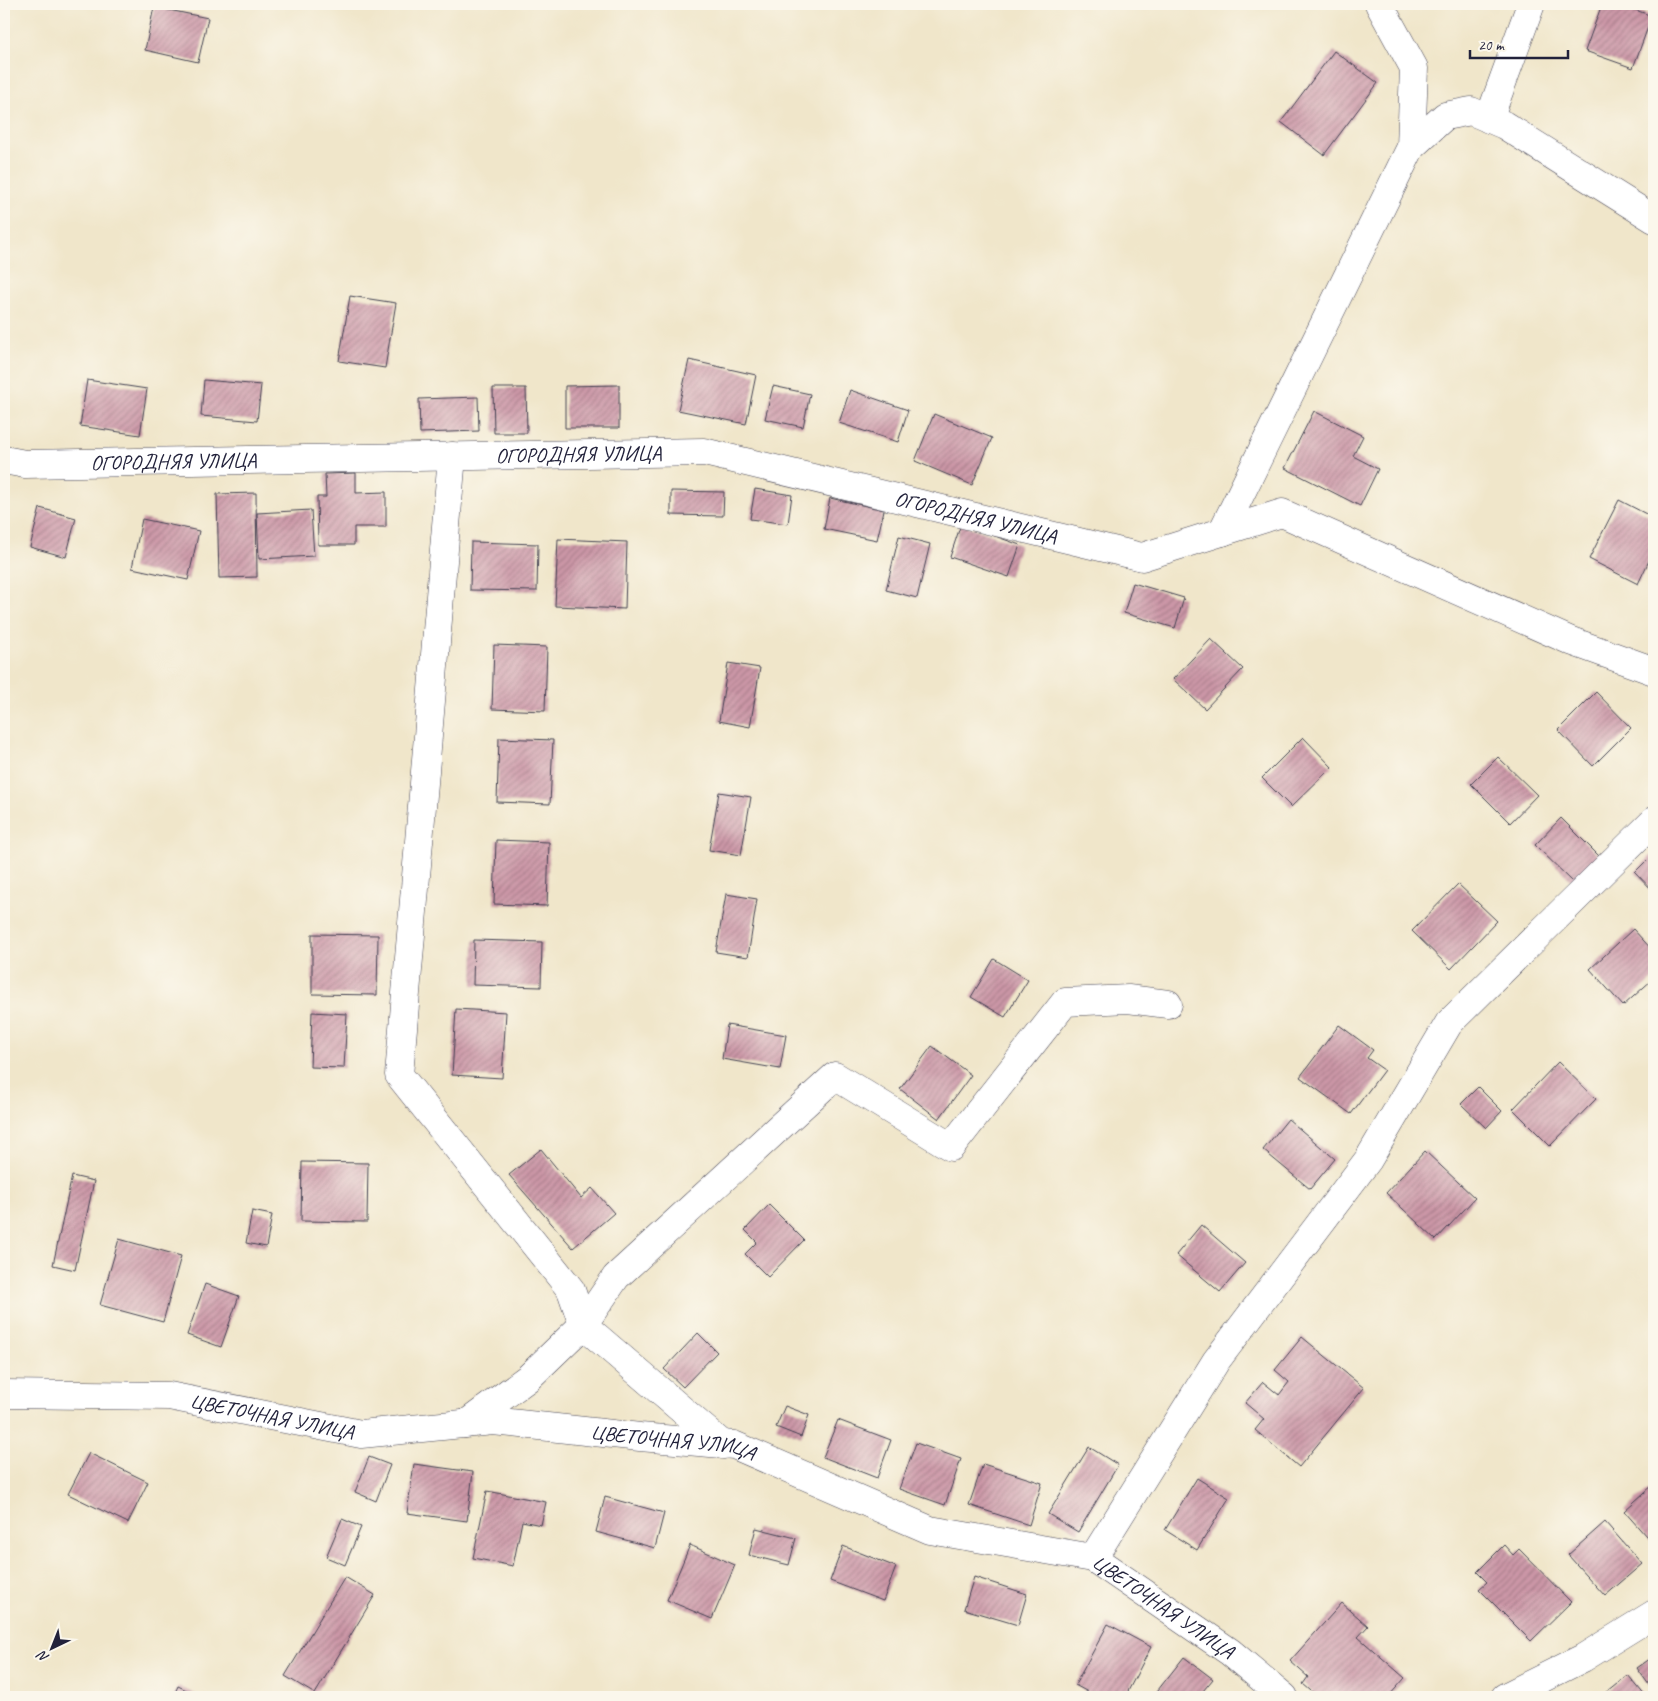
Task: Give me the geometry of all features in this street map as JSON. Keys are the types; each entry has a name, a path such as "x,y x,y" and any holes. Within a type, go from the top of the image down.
{"street":[{"path":"1380,4 1414,68 1411,147"},
{"path":"1489,119 1531,4"},
{"path":"1222,532 1411,147 1445,116 1471,111 1504,125 1654,219"},
{"name":"ОГОРОДНЯЯ УЛИЦА","path":"4,460 25,464 704,452 1142,557 1222,532"},
{"path":"452,456 399,1075 571,1290 583,1326 723,1445"},
{"path":"1222,532 1282,513 1571,641 1654,671"},
{"path":"1092,1558 1216,1361 1368,1160 1449,1023 1654,821"},
{"path":"466,1424 528,1378 583,1326 616,1277 835,1076 951,1147 1065,1002 1128,998 1168,1004"},
{"name":"ЦВЕТОЧНАЯ УЛИЦА","path":"4,1394 169,1396 361,1434 493,1421 734,1446 930,1530 1092,1558 1230,1652 1284,1697"},
{"path":"1506,1697 1583,1658 1654,1614"}],"building":[{"path":"1602,4 1619,4 1652,16 1633,68 1585,51"},
{"path":"154,7 208,18 198,62 145,50"},
{"path":"1334,51 1378,83 1324,155 1281,122"},
{"path":"350,296 396,303 385,368 339,361"},
{"path":"689,360 756,375 746,424 678,410"},
{"path":"87,380 147,389 140,435 80,426"},
{"path":"204,380 261,385 257,421 201,416"},
{"path":"619,385 619,428 565,428 565,386"},
{"path":"773,386 810,394 803,427 765,419"},
{"path":"493,388 526,388 527,433 494,433"},
{"path":"850,390 908,410 898,442 839,423"},
{"path":"478,397 479,431 420,433 419,399"},
{"path":"1314,411 1363,436 1353,456 1378,469 1360,506 1285,468"},
{"path":"934,414 992,438 972,485 915,461"},
{"path":"356,473 356,493 386,492 386,527 354,527 354,545 318,545 317,497 326,497 325,474"},
{"path":"755,489 792,495 788,524 750,519"},
{"path":"671,491 724,492 723,516 671,515"},
{"path":"256,493 257,577 219,578 217,494"},
{"path":"830,498 884,510 877,540 824,529"},
{"path":"1619,500 1654,518 1654,550 1638,584 1589,559"},
{"path":"40,508 76,518 66,557 30,547"},
{"path":"311,510 314,556 259,559 257,513"},
{"path":"142,519 199,531 188,580 132,568"},
{"path":"961,524 1020,545 1009,577 950,557"},
{"path":"899,536 930,544 917,598 886,590"},
{"path":"558,539 627,542 625,609 555,606"},
{"path":"471,542 538,544 537,591 470,590"},
{"path":"1133,583 1184,598 1175,628 1124,613"},
{"path":"1211,639 1243,669 1205,709 1173,679"},
{"path":"494,645 547,647 545,711 492,709"},
{"path":"728,663 760,668 750,727 719,721"},
{"path":"1596,692 1631,728 1593,766 1558,730"},
{"path":"1303,737 1332,767 1291,807 1262,778"},
{"path":"499,738 553,740 550,804 497,802"},
{"path":"1498,757 1537,795 1510,823 1471,784"},
{"path":"719,792 751,797 741,855 709,850"},
{"path":"1561,818 1600,857 1574,883 1535,845"},
{"path":"496,840 549,842 547,906 494,904"},
{"path":"1654,853 1654,892 1635,872"},
{"path":"1458,884 1497,921 1451,969 1412,931"},
{"path":"726,894 757,899 748,957 716,952"},
{"path":"1633,929 1654,952 1654,978 1623,1006 1590,969"},
{"path":"312,934 378,935 377,995 312,994"},
{"path":"474,940 542,942 541,987 473,985"},
{"path":"994,959 1028,980 1005,1017 971,997"},
{"path":"456,1009 506,1012 502,1078 452,1075"},
{"path":"312,1012 347,1014 344,1068 310,1067"},
{"path":"727,1025 786,1035 780,1069 722,1059"},
{"path":"1339,1025 1373,1050 1367,1058 1384,1070 1351,1114 1300,1077"},
{"path":"932,1046 971,1075 939,1119 900,1089"},
{"path":"1558,1062 1596,1099 1550,1146 1513,1109"},
{"path":"1478,1087 1502,1111 1486,1128 1461,1104"},
{"path":"1288,1119 1335,1159 1310,1189 1263,1150"},
{"path":"541,1149 581,1198 592,1188 614,1213 573,1248 509,1175"},
{"path":"1425,1151 1475,1198 1436,1240 1386,1193"},
{"path":"302,1162 368,1163 367,1222 301,1221"},
{"path":"72,1176 94,1181 75,1270 53,1265"},
{"path":"769,1205 804,1240 768,1277 745,1254 757,1242 745,1230"},
{"path":"252,1211 272,1215 266,1247 246,1243"},
{"path":"1201,1225 1245,1263 1220,1292 1176,1255"},
{"path":"119,1239 181,1256 163,1322 100,1305"},
{"path":"205,1284 239,1296 221,1347 187,1335"},
{"path":"698,1333 717,1352 683,1387 664,1369"},
{"path":"1302,1337 1364,1388 1299,1467 1255,1430 1264,1419 1245,1403 1263,1382 1279,1395 1289,1382 1275,1370"},
{"path":"785,1406 809,1415 801,1437 776,1427"},
{"path":"838,1420 891,1440 877,1478 823,1457"},
{"path":"916,1443 961,1459 945,1505 899,1489"},
{"path":"1089,1447 1118,1465 1078,1532 1048,1514"},
{"path":"89,1453 148,1482 128,1523 68,1494"},
{"path":"369,1457 390,1465 376,1501 355,1492"},
{"path":"414,1464 473,1472 467,1521 407,1513"},
{"path":"983,1464 1042,1483 1029,1525 969,1505"},
{"path":"1197,1478 1229,1498 1197,1550 1165,1530"},
{"path":"1654,1484 1654,1545 1624,1511"},
{"path":"487,1491 546,1502 541,1525 522,1521 513,1566 473,1558"},
{"path":"605,1497 664,1513 655,1548 596,1532"},
{"path":"342,1519 361,1527 345,1565 326,1557"},
{"path":"1605,1522 1642,1564 1605,1596 1568,1555"},
{"path":"756,1528 796,1538 789,1565 749,1555"},
{"path":"690,1545 735,1565 712,1619 667,1600"},
{"path":"1504,1545 1513,1555 1519,1549 1571,1602 1531,1641 1479,1589 1487,1582 1477,1572"},
{"path":"843,1546 896,1567 883,1601 830,1581"},
{"path":"345,1577 375,1595 315,1694 285,1676"},
{"path":"974,1577 1027,1594 1018,1625 964,1609"},
{"path":"1342,1603 1368,1626 1358,1637 1405,1678 1388,1697 1318,1697 1303,1684 1308,1677 1290,1661"},
{"path":"1108,1624 1151,1647 1125,1697 1097,1697 1075,1685"},
{"path":"1654,1656 1654,1692 1637,1668"},
{"path":"1184,1657 1213,1679 1198,1697 1156,1697 1154,1695"},
{"path":"1628,1675 1646,1697 1611,1697 1607,1692"},
{"path":"178,1686 201,1697 173,1697"}]}
